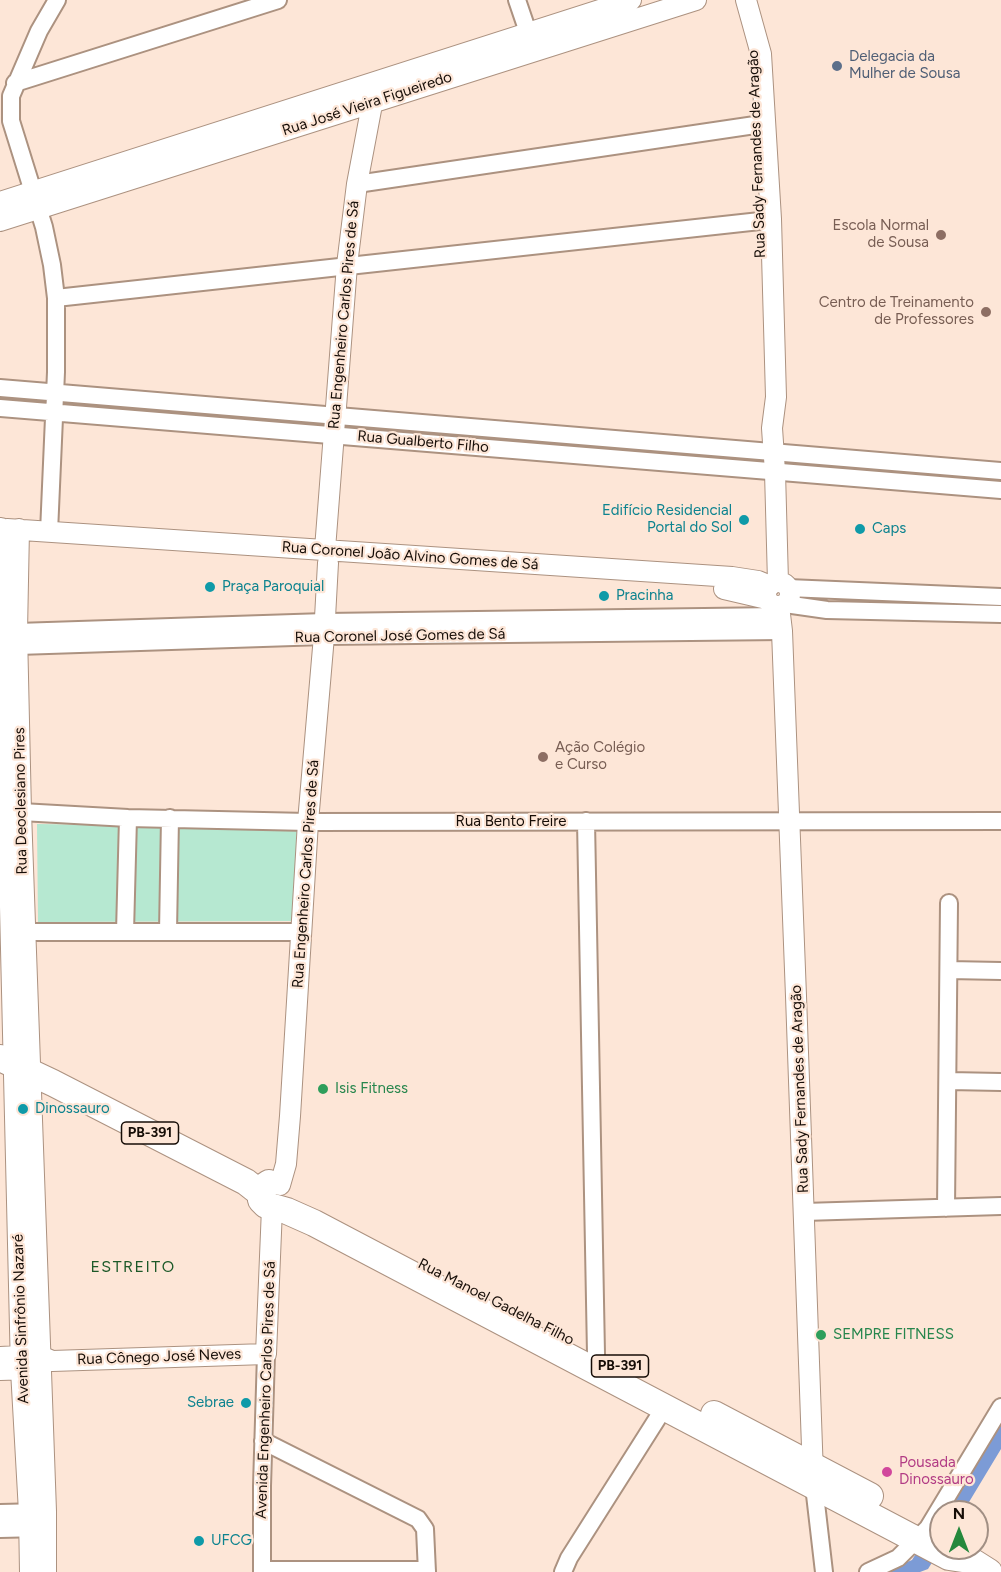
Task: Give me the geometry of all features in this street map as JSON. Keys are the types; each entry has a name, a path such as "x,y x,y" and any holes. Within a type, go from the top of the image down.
{"main road":[{"name":"PB-391","path":"15,1065 270,1194"},
{"name":"Rua Manoel Gadelha Filho","path":"270,1194 310,1207 596,1354 929,1537"},
{"name":"Rua Manoel Gadelha Filho","path":"270,1194 314,1223 664,1408 813,1475"}],"street":[{"path":"51,538 56,298 52,265 36,201 11,121 9,88 57,0"},
{"path":"9,88 278,0"},
{"path":"517,0 531,42"},
{"name":"Rua José Vieira Figueiredo","path":"36,201 373,103 531,42 631,0"},
{"name":"Rua José Vieira Figueiredo","path":"36,201 375,82 696,0"},
{"path":"746,0 753,28"},
{"name":"Rua Sady Fernandes de Aragão","path":"753,28 754,125 760,221 766,405 772,428"},
{"name":"Rua Sady Fernandes de Aragão","path":"753,28 761,54 771,219 776,397 772,428 810,1350 813,1475 824,1572"},
{"name":"Rua Engenheiro Carlos Pires de Sá","path":"270,1194 288,1150 308,822 324,629 322,556 347,265 357,184 375,82"},
{"path":"357,184 754,125"},
{"path":"0,202 36,201"},
{"path":"0,222 36,201"},
{"path":"56,298 760,221"},
{"name":"Rua Gualberto Filho","path":"0,388 183,404 536,453 1001,490"},
{"path":"180,422 183,404"},
{"name":"Rua Gualberto Filho","path":"0,408 180,422 538,433 1001,471"},
{"path":"536,453 538,433"},
{"path":"676,464 679,444"},
{"path":"933,484 935,465"},
{"name":"Rua Coronel João Alvino Gomes de Sá","path":"7,535 620,576 732,577 758,581 779,601"},
{"name":"Rua Deoclesiano Pires","path":"7,535 7,816 15,1065"},
{"path":"779,601 1001,597"},
{"path":"779,601 837,611 1001,614"},
{"name":"Rua Coronel José Gomes de Sá","path":"7,639 324,629 779,601"},
{"name":"Rua Deoclesiano Pires","path":"7,816 25,932 15,1065"},
{"name":"Rua Bento Freire","path":"7,816 308,822 1001,821"},
{"path":"125,932 128,818"},
{"path":"168,932 170,818"},
{"path":"586,821 596,1354"},
{"path":"946,1208 949,903"},
{"path":"25,932 301,932"},
{"path":"949,970 1001,971"},
{"name":"Avenida Sinfrônio Nazaré","path":"15,1065 26,1191 35,1362 37,1520 30,1572"},
{"path":"949,1081 1001,1082"},
{"name":"Avenida Engenheiro Carlos Pires de Sá","path":"262,1571 270,1194"},
{"path":"804,1212 1001,1206"},
{"name":"Rua Cônego José Neves","path":"0,1357 35,1362 266,1354"},
{"name":"Rua Cônego José Neves","path":"0,1370 35,1362"},
{"path":"964,1500 1001,1407"},
{"path":"563,1572 569,1558 664,1408"},
{"path":"262,1571 427,1571 425,1529 415,1516 263,1441"},
{"path":"0,1513 37,1520"},
{"path":"0,1529 37,1520"},
{"name":"Avenida Sinfrônio Nazaré","path":"37,1520 46,1572"},
{"path":"868,1572 898,1558 929,1550"}],"green space":[{"path":"37,824 300,828 298,921 38,922"}],"water":[{"path":"1001,1415 1001,1449 970,1500 949,1500"},
{"path":"929,1533 929,1560 934,1560 928,1569 920,1572 883,1572 912,1560"}],"place":[{"name":"Delegacia da Mulher de Sousa","path":"837,66"},
{"name":"Escola Normal de Sousa","path":"941,235"},
{"name":"Centro de Treinamento de Professores","path":"986,312"},
{"name":"Edifício Residencial Portal do Sol","path":"744,520"},
{"name":"Caps","path":"860,529"},
{"name":"Praça Paroquial","path":"210,587"},
{"name":"Pracinha","path":"604,596"},
{"name":"Ação Colégio e Curso","path":"543,757"},
{"name":"Isis Fitness","path":"323,1089"},
{"name":"Dinossauro","path":"23,1109"},
{"name":"SEMPRE FITNESS","path":"821,1335"},
{"name":"Sebrae","path":"246,1403"},
{"name":"Pousada Dinossauro","path":"887,1472"},
{"name":"UFCG","path":"199,1541"}],"district":[{"name":"ESTREITO","path":"133,1267"}]}
